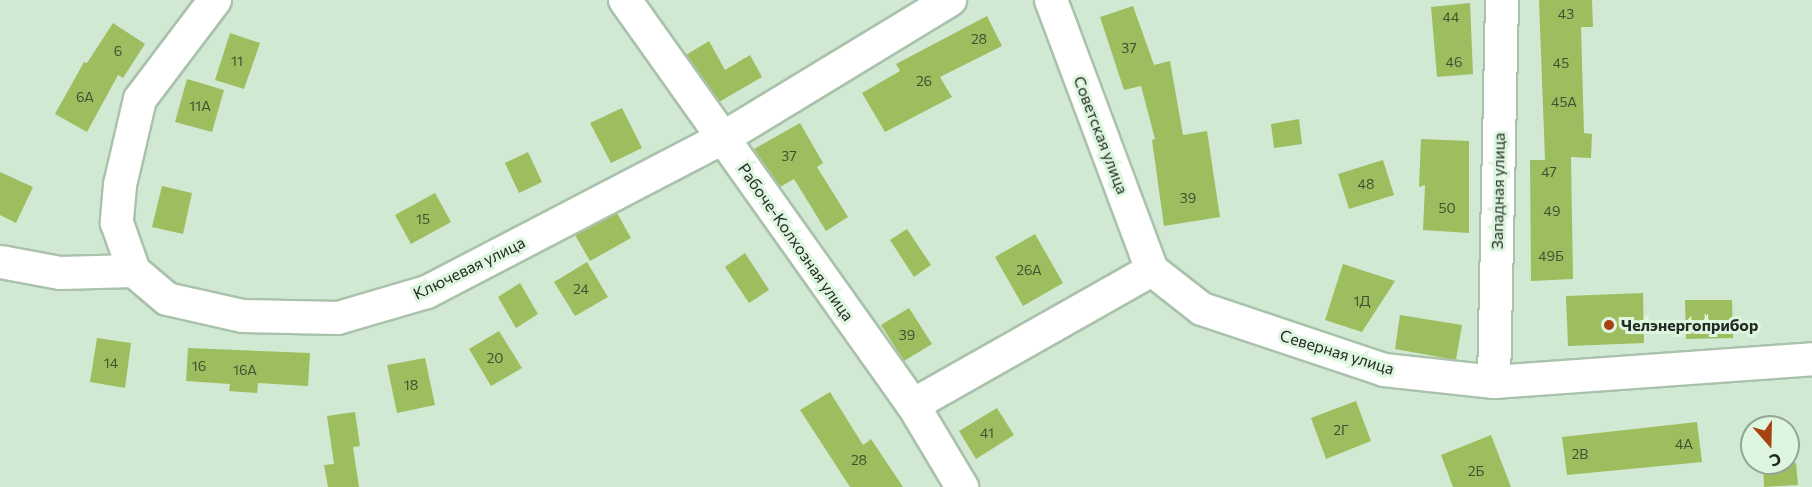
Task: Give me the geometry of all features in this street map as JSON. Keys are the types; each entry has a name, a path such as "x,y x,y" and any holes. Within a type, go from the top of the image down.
{"street":[{"path":"1,262 60,273 134,271 117,223 120,185 140,99 215,0"},
{"name":"Рабоче-Колхозная улица","path":"625,0 913,405 962,487"},
{"name":"Ключевая улица","path":"134,271 167,299 243,316 338,318 427,292 723,138 950,0"},
{"name":"Советская улица","path":"1051,0 1152,270"},
{"name":"Западная улица","path":"1494,382 1503,0"},
{"path":"913,405 1152,270"},
{"name":"Северная улица","path":"1152,270 1202,309 1383,370 1494,382 1812,359"}],"building":[{"path":"1539,0 1592,0 1593,27 1581,27 1584,133 1592,134 1591,158 1571,157 1573,279 1531,281 1530,160 1545,160"},
{"path":"1470,3 1473,74 1437,77 1431,7"},
{"path":"1133,6 1154,65 1170,61 1183,135 1207,131 1220,217 1164,226 1152,140 1155,139 1141,86 1124,90 1100,17"},
{"path":"987,16 1002,46 940,77 952,97 885,132 862,93 900,71 896,64"},
{"path":"113,23 145,44 123,78 118,75 87,132 55,114 84,62 87,63"},
{"path":"230,33 260,43 244,89 215,80"},
{"path":"709,41 725,70 750,55 762,77 719,102 686,55"},
{"path":"187,79 224,90 212,132 175,122"},
{"path":"622,108 642,148 611,163 590,123"},
{"path":"1299,119 1302,144 1274,148 1271,124"},
{"path":"800,123 823,163 817,167 848,217 826,231 794,179 780,187 754,149"},
{"path":"1421,139 1469,141 1469,233 1423,230 1425,185 1419,187"},
{"path":"528,152 542,182 519,193 505,163"},
{"path":"1383,160 1394,195 1349,209 1338,174"},
{"path":"0,172 33,187 16,223 0,215"},
{"path":"162,186 192,193 183,234 152,227"},
{"path":"435,193 451,222 411,244 395,215"},
{"path":"617,213 631,238 590,261 575,235"},
{"path":"907,229 931,265 914,277 890,240"},
{"path":"1035,234 1063,283 1023,306 995,257"},
{"path":"745,253 769,290 749,303 725,267"},
{"path":"587,262 608,297 575,316 554,282"},
{"path":"1343,264 1395,281 1362,332 1325,320"},
{"path":"520,283 538,314 516,328 498,297"},
{"path":"1643,293 1644,343 1568,346 1566,296"},
{"path":"1685,300 1732,300 1733,338 1686,339"},
{"path":"909,308 932,344 904,361 881,325"},
{"path":"1400,315 1462,325 1456,360 1395,349"},
{"path":"499,331 522,368 491,386 469,349"},
{"path":"97,338 131,343 125,388 90,382"},
{"path":"188,348 310,353 308,386 258,383 257,393 229,391 230,384 186,381"},
{"path":"425,358 435,405 397,413 387,365"},
{"path":"830,392 863,445 871,439 903,487 850,487 800,410"},
{"path":"1356,401 1371,441 1326,459 1311,418"},
{"path":"997,408 1014,435 976,459 959,431"},
{"path":"355,412 360,446 353,447 359,487 328,487 324,465 334,464 327,416"},
{"path":"1697,422 1702,462 1567,475 1562,437"},
{"path":"1491,435 1511,487 1453,487 1441,455"},
{"path":"1764,475 1797,475 1798,485 1764,487"}],"place":[{"name":"Челэнергоприбор","path":"1609,325"}]}
